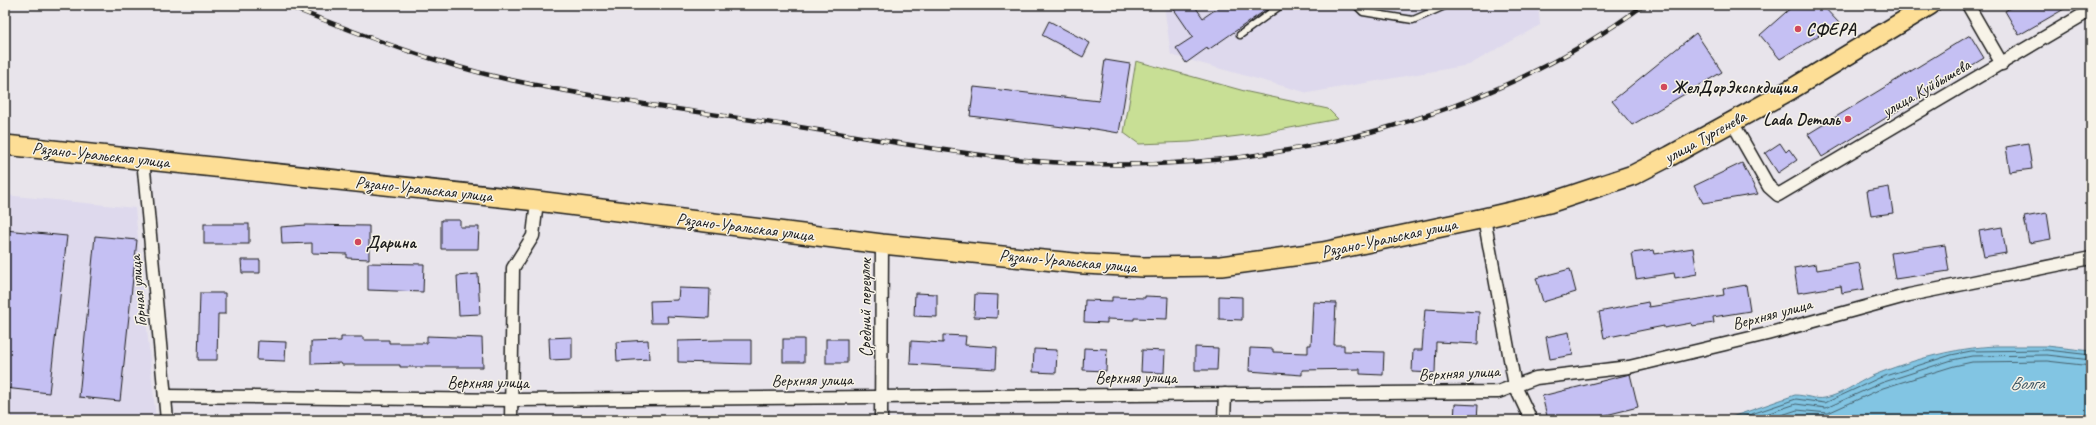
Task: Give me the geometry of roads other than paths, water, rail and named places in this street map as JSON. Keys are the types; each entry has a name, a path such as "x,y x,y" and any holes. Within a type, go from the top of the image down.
{"main road":[{"name":"улица Тургенева","path":"1484,218 1549,202 1633,175 1790,90 1930,5"},
{"name":"Рязано-Уральская улица","path":"5,145 537,201 882,244 1084,264 1143,267 1221,266 1323,252 1484,218"}],"street":[{"path":"1968,5 2002,64"},
{"name":"улица Куйбышева","path":"1732,122 1769,187 1778,194 2002,64 2091,10"},
{"name":"Горная улица","path":"143,159 167,420"},
{"path":"511,420 512,268 533,236 537,201"},
{"path":"1484,218 1515,386 1531,420"},
{"name":"Средний переулок","path":"881,420 882,244"},
{"name":"Верхняя улица","path":"165,396 512,400 1498,392 1536,378 1629,367 1768,334 1909,295 2091,258"},
{"path":"1224,394 1224,420"}],"lane":[{"path":"1240,35 1280,5"},
{"path":"1356,5 1363,12 1413,20 1447,5"}],"water":[{"name":"Волга","path":"1996,346 2047,346 2091,351 2091,420 1723,420 1795,395 1825,398 1843,392 1872,376 1917,360 1964,349"}],"railway":[{"path":"285,5 394,46 450,64 506,79 576,93 997,157 1067,163 1142,164 1218,160 1294,149 1369,132 1443,110 1514,81 1581,46 1644,5"}],"place":[{"name":"СФЕРА","path":"1798,29"},
{"name":"ЖелДорЭкспкдиция","path":"1664,87"},
{"name":"Lada Dеталь","path":"1848,119"},
{"name":"Дарина","path":"358,242"}]}
